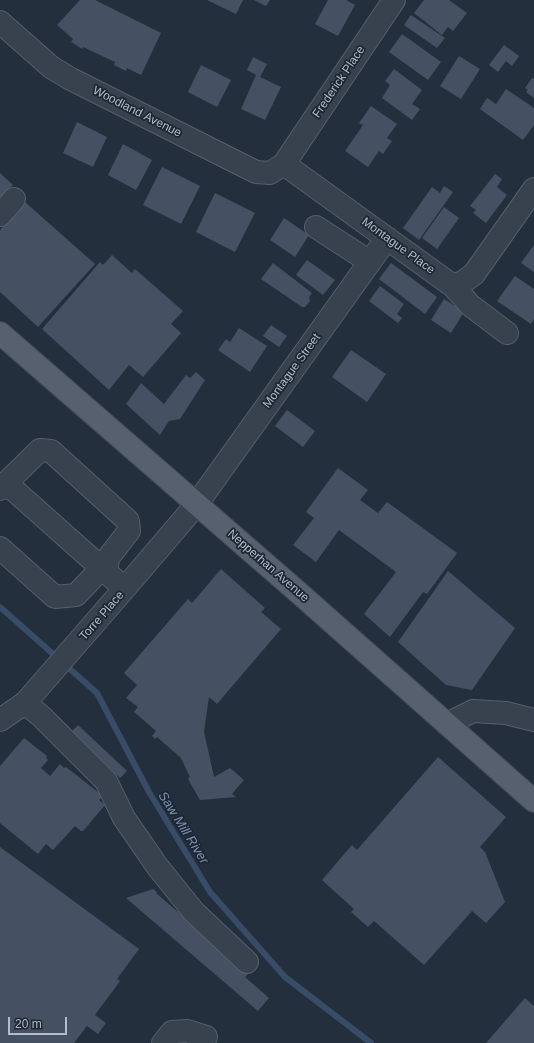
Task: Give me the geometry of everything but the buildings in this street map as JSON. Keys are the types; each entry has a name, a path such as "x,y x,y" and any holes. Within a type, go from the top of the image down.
{"main road":[{"name":"Nepperhan Avenue","path":"0,333 299,593 534,801"}],"street":[{"name":"Frederick Place","path":"284,164 394,0"},
{"name":"Woodland Avenue","path":"0,22 51,67 69,78 256,172 270,173 284,164"},
{"name":"Montague Place","path":"284,164 453,286 470,305 507,333"},
{"path":"453,286 463,282 474,274 534,188"},
{"path":"0,215 14,199"},
{"path":"316,227 370,262"},
{"name":"Montague Street","path":"196,505 387,238"},
{"path":"106,572 108,558 129,531 128,521 51,451 40,450 3,486 125,588"},
{"name":"Torre Place","path":"0,720 25,703 196,505"},
{"path":"0,548 55,597 76,595 97,573 106,572"},
{"path":"25,703 42,717 106,781 124,818 157,866 194,912 246,962"},
{"path":"447,724 473,711 506,712 534,720"},
{"path":"163,1043 172,1032 187,1031 206,1037"}],"waterway":[{"name":"Saw Mill River","path":"0,607 97,693 149,792 210,892 285,977 371,1043"}]}
